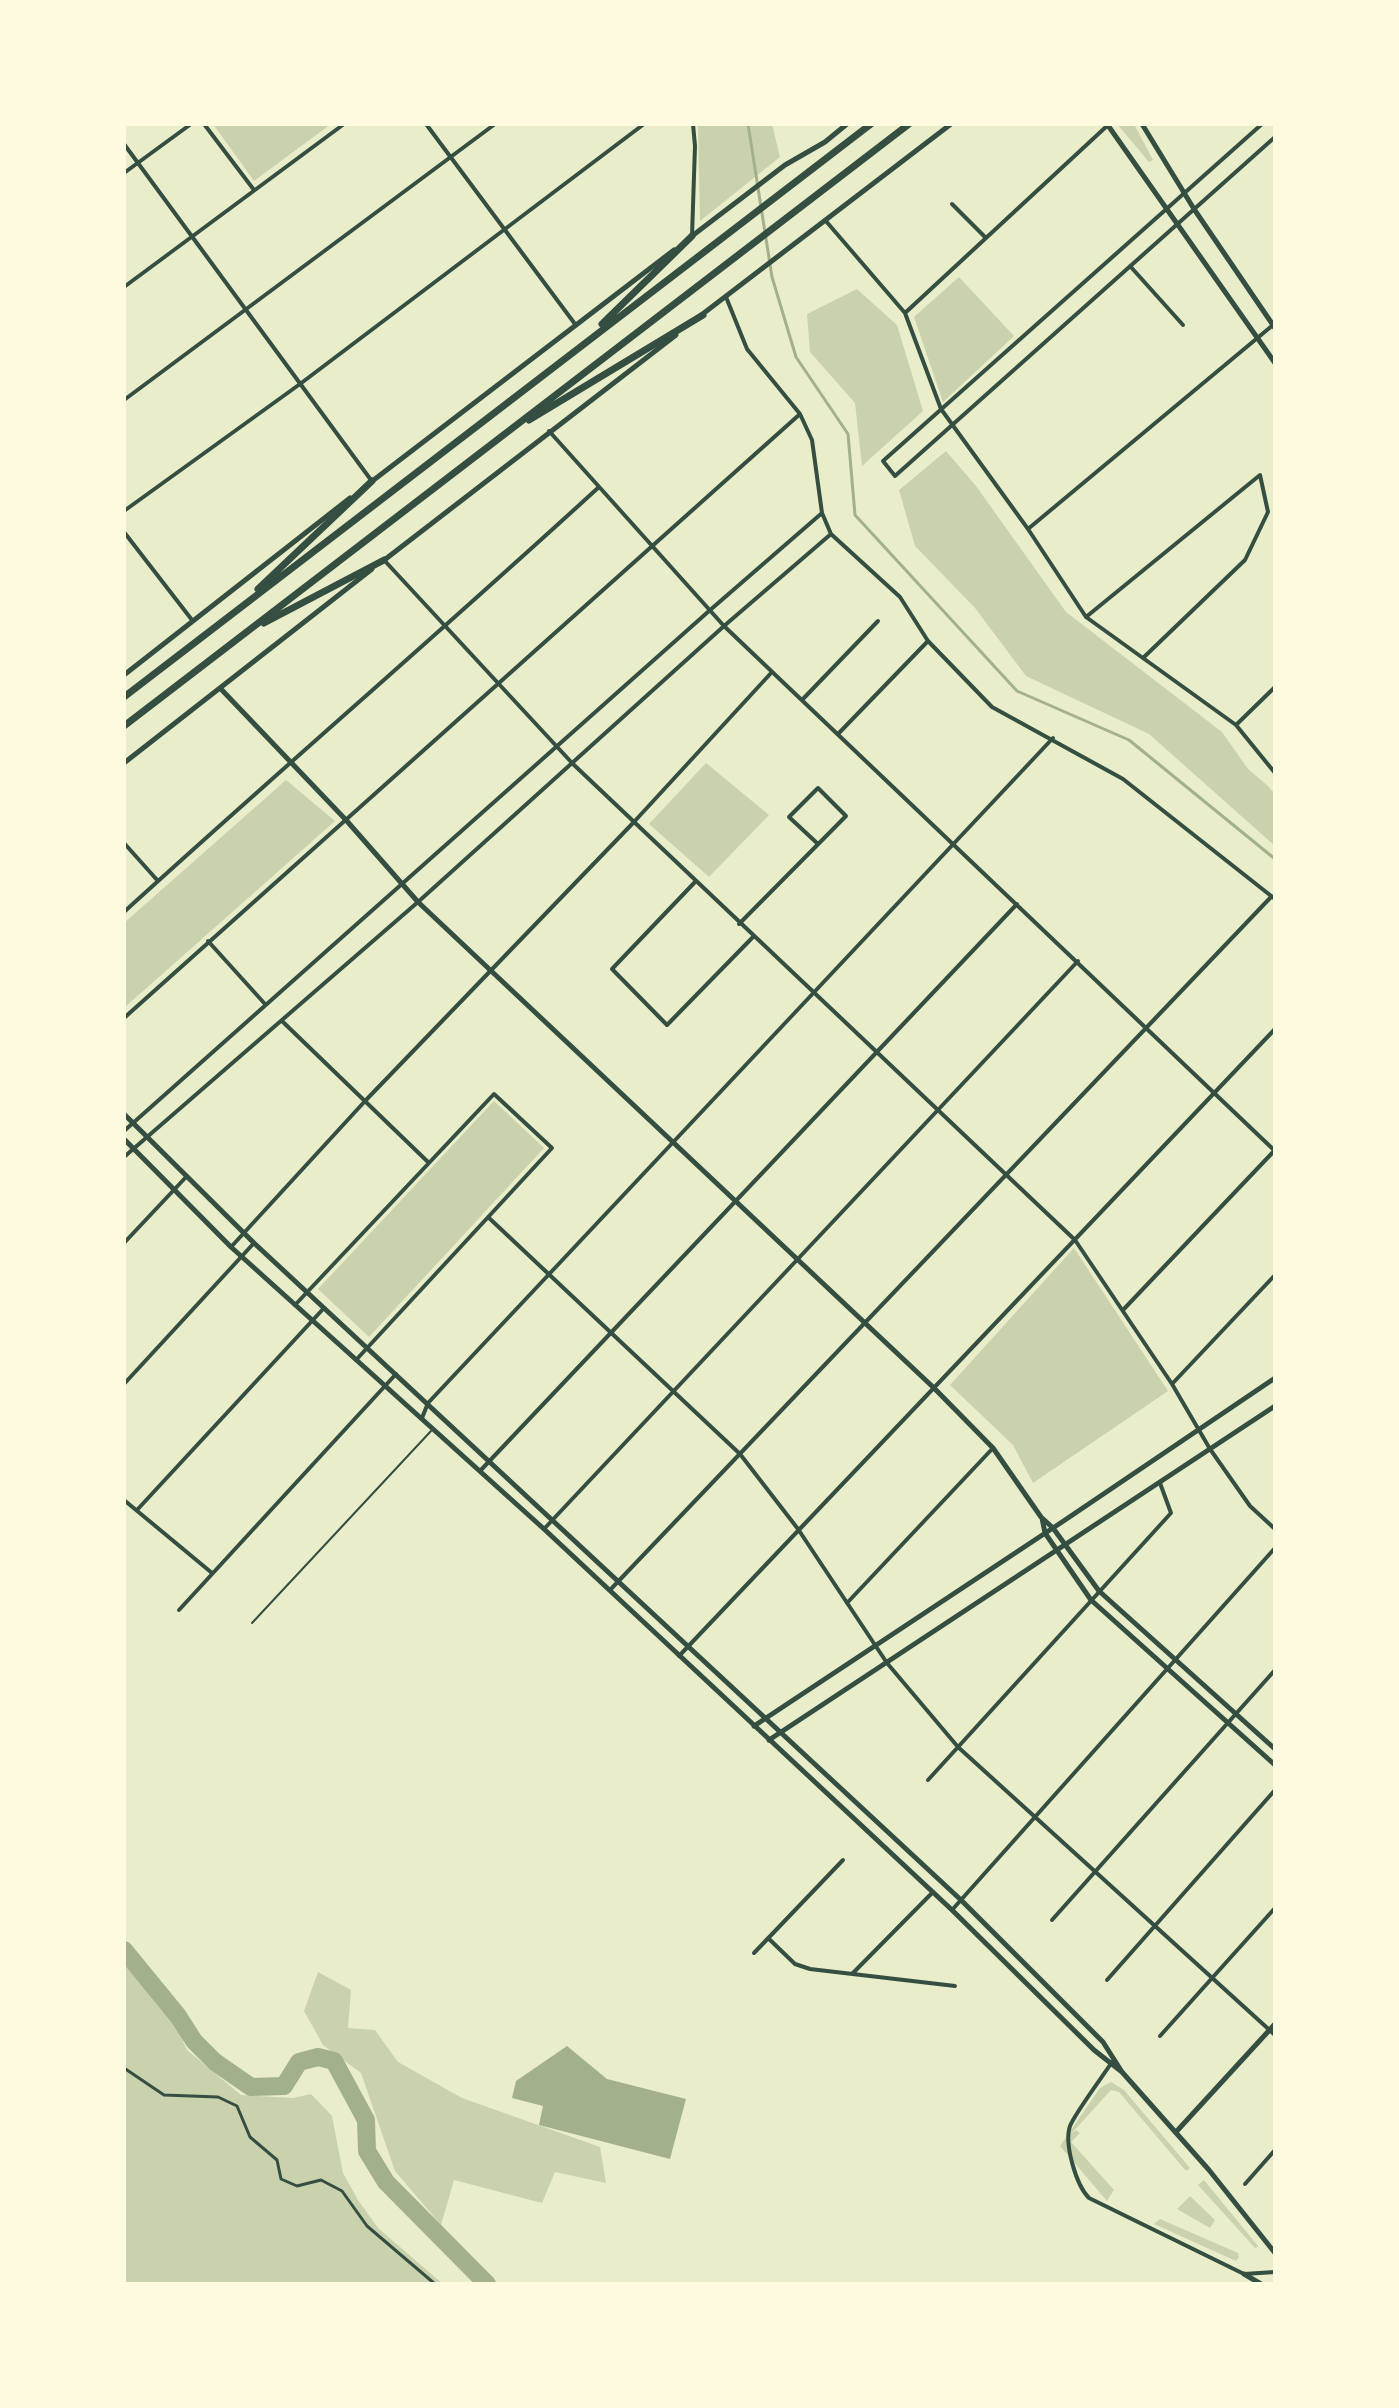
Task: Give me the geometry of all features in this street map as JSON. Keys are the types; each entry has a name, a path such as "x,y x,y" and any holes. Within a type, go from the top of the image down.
{"highway":[{"path":"124,697 871,124"},
{"path":"124,726 909,124"},
{"path":"582,344 692,236"},
{"path":"503,435 703,315"},
{"path":"231,616 372,481"},
{"path":"244,633 384,560"}],"street":[{"path":"124,173 191,124"},
{"path":"204,124 254,190"},
{"path":"124,287 344,124"},
{"path":"426,124 575,324"},
{"path":"124,400 495,124"},
{"path":"124,511 300,384 644,124"},
{"path":"692,236 693,124"},
{"path":"124,675 575,324 785,165 825,142 847,124"},
{"path":"124,763 549,431 951,124"},
{"path":"905,313 1108,124 1275,363"},
{"path":"1028,529 1274,325 1194,209 1142,124"},
{"path":"1262,124 883,461 895,476 1275,137"},
{"path":"124,144 372,481"},
{"path":"952,204 986,238"},
{"path":"825,220 905,313 941,409 1028,529 1086,617 1236,725 1275,773"},
{"path":"1130,266 1183,325"},
{"path":"609,1591 1146,1026 1273,898 1123,779 992,707 928,641 900,597 831,534 822,513 812,440 800,414 747,349 725,297"},
{"path":"124,1018 800,414"},
{"path":"549,431 724,626 1275,1151 1123,1310"},
{"path":"1086,617 1260,475 1268,512 1245,560 1143,658"},
{"path":"124,912 599,487"},
{"path":"124,1131 822,513"},
{"path":"124,532 192,620"},
{"path":"124,1157 283,1022 724,626 831,534"},
{"path":"384,560 573,764 813,995 1075,1240 1172,1384 1210,1449 1250,1506 1275,1529"},
{"path":"802,700 878,621"},
{"path":"838,734 928,641"},
{"path":"231,1247 366,1100 633,823 772,671"},
{"path":"1236,725 1275,687"},
{"path":"220,688 346,820 418,902 934,1388 993,1448 1041,1517 1053,1528 1099,1591 1275,1749"},
{"path":"422,1418 428,1403 548,1273 1053,738"},
{"path":"739,924 846,816 818,788 789,817 818,844"},
{"path":"124,843 158,881"},
{"path":"695,882 612,969 667,1025 753,937"},
{"path":"480,1471 1017,904"},
{"path":"207,941 265,1004"},
{"path":"544,1529 1078,961"},
{"path":"283,1022 428,1162"},
{"path":"679,1656 1275,1029"},
{"path":"295,1305 494,1094 552,1148 356,1360"},
{"path":"124,1114 254,1243 961,1900 1075,2013 1116,2058 1122,2072"},
{"path":"124,1139 231,1247 544,1529 952,1910 1110,2065 1122,2072 1176,2132 1275,2253"},
{"path":"124,1243 187,1176"},
{"path":"488,1217 740,1454 798,1529 887,1663 958,1747 1272,2032"},
{"path":"124,1384 254,1243"},
{"path":"1172,1384 1275,1275"},
{"path":"137,1510 324,1308"},
{"path":"179,1610 396,1374"},
{"path":"754,1726 1275,1378"},
{"path":"769,1740 1275,1406"},
{"path":"847,1603 993,1448"},
{"path":"928,1780 1171,1513 1160,1483"},
{"path":"124,1500 212,1573"},
{"path":"1041,1517 1045,1533 1091,1600 1275,1765"},
{"path":"952,1910 1275,1548"},
{"path":"1052,1920 1275,1670"},
{"path":"1107,1980 1275,1790"},
{"path":"754,1953 843,1860"},
{"path":"923,1885 933,1874"},
{"path":"851,1975 932,1893"},
{"path":"1160,2036 1275,1908"},
{"path":"768,1938 795,1964 851,1975 955,1986"},
{"path":"1065,2021 1075,2013"},
{"path":"1176,2132 1272,2032 1275,2024"},
{"path":"1116,2058 1069,2128 1072,2170 1083,2192 1089,2198 1261,2284"},
{"path":"124,2068 164,2095 218,2097 237,2106 250,2137 277,2160 281,2179 297,2186 321,2180 342,2191 367,2226 435,2284"},
{"path":"1245,2184 1275,2150"},
{"path":"1244,2274 1275,2272"}],"lane":[{"path":"252,1623 433,1428"}],"shaded area":[{"path":"213,124 331,124 254,181"},
{"path":"698,124 772,124 780,157 700,221"},
{"path":"1117,124 1134,124 1153,160 1149,162"},
{"path":"959,277 1014,336 943,402 914,317"},
{"path":"857,289 897,325 923,411 862,466 855,403 810,352 807,314"},
{"path":"946,451 976,486 1066,612 1222,732 1248,769 1275,794 1275,846 1149,734 1026,676 975,608 915,546 899,490"},
{"path":"706,763 769,815 709,877 649,824"},
{"path":"286,780 335,821 124,1008 124,923"},
{"path":"494,1101 544,1148 369,1337 318,1289"},
{"path":"1074,1248 1168,1391 1033,1483 1013,1445 950,1385"},
{"path":"124,1964 174,2023 187,2050 241,2095 293,2098 311,2094 332,2116 343,2173 358,2200 378,2228 443,2284 124,2284"},
{"path":"318,1972 351,1990 348,2028 375,2030 398,2062 462,2098 600,2147 606,2183 555,2172 542,2203 454,2180 441,2225 395,2171 361,2073 323,2045 304,2011"},
{"path":"567,2046 607,2079 686,2099 670,2159 539,2125 543,2106 512,2098 516,2081"},
{"path":"1111,2082 1124,2090 1190,2168 1186,2171 1119,2092 1111,2090 1071,2134 1076,2130 1080,2133 1071,2142 1114,2190 1107,2201 1060,2146 1100,2088"},
{"path":"1204,2180 1258,2246 1256,2249 1198,2185"},
{"path":"1190,2196 1215,2220 1210,2228 1177,2209"},
{"path":"1160,2219 1238,2253 1239,2257 1236,2261 1154,2224"}],"waterway":[{"path":"748,124 772,277 796,357 848,434 855,515 1017,691 1129,740 1275,859"},
{"path":"124,1950 178,2016 194,2041 215,2062 251,2087 284,2086 299,2062 318,2057 334,2061 366,2120 367,2151 386,2182 487,2284"}]}
